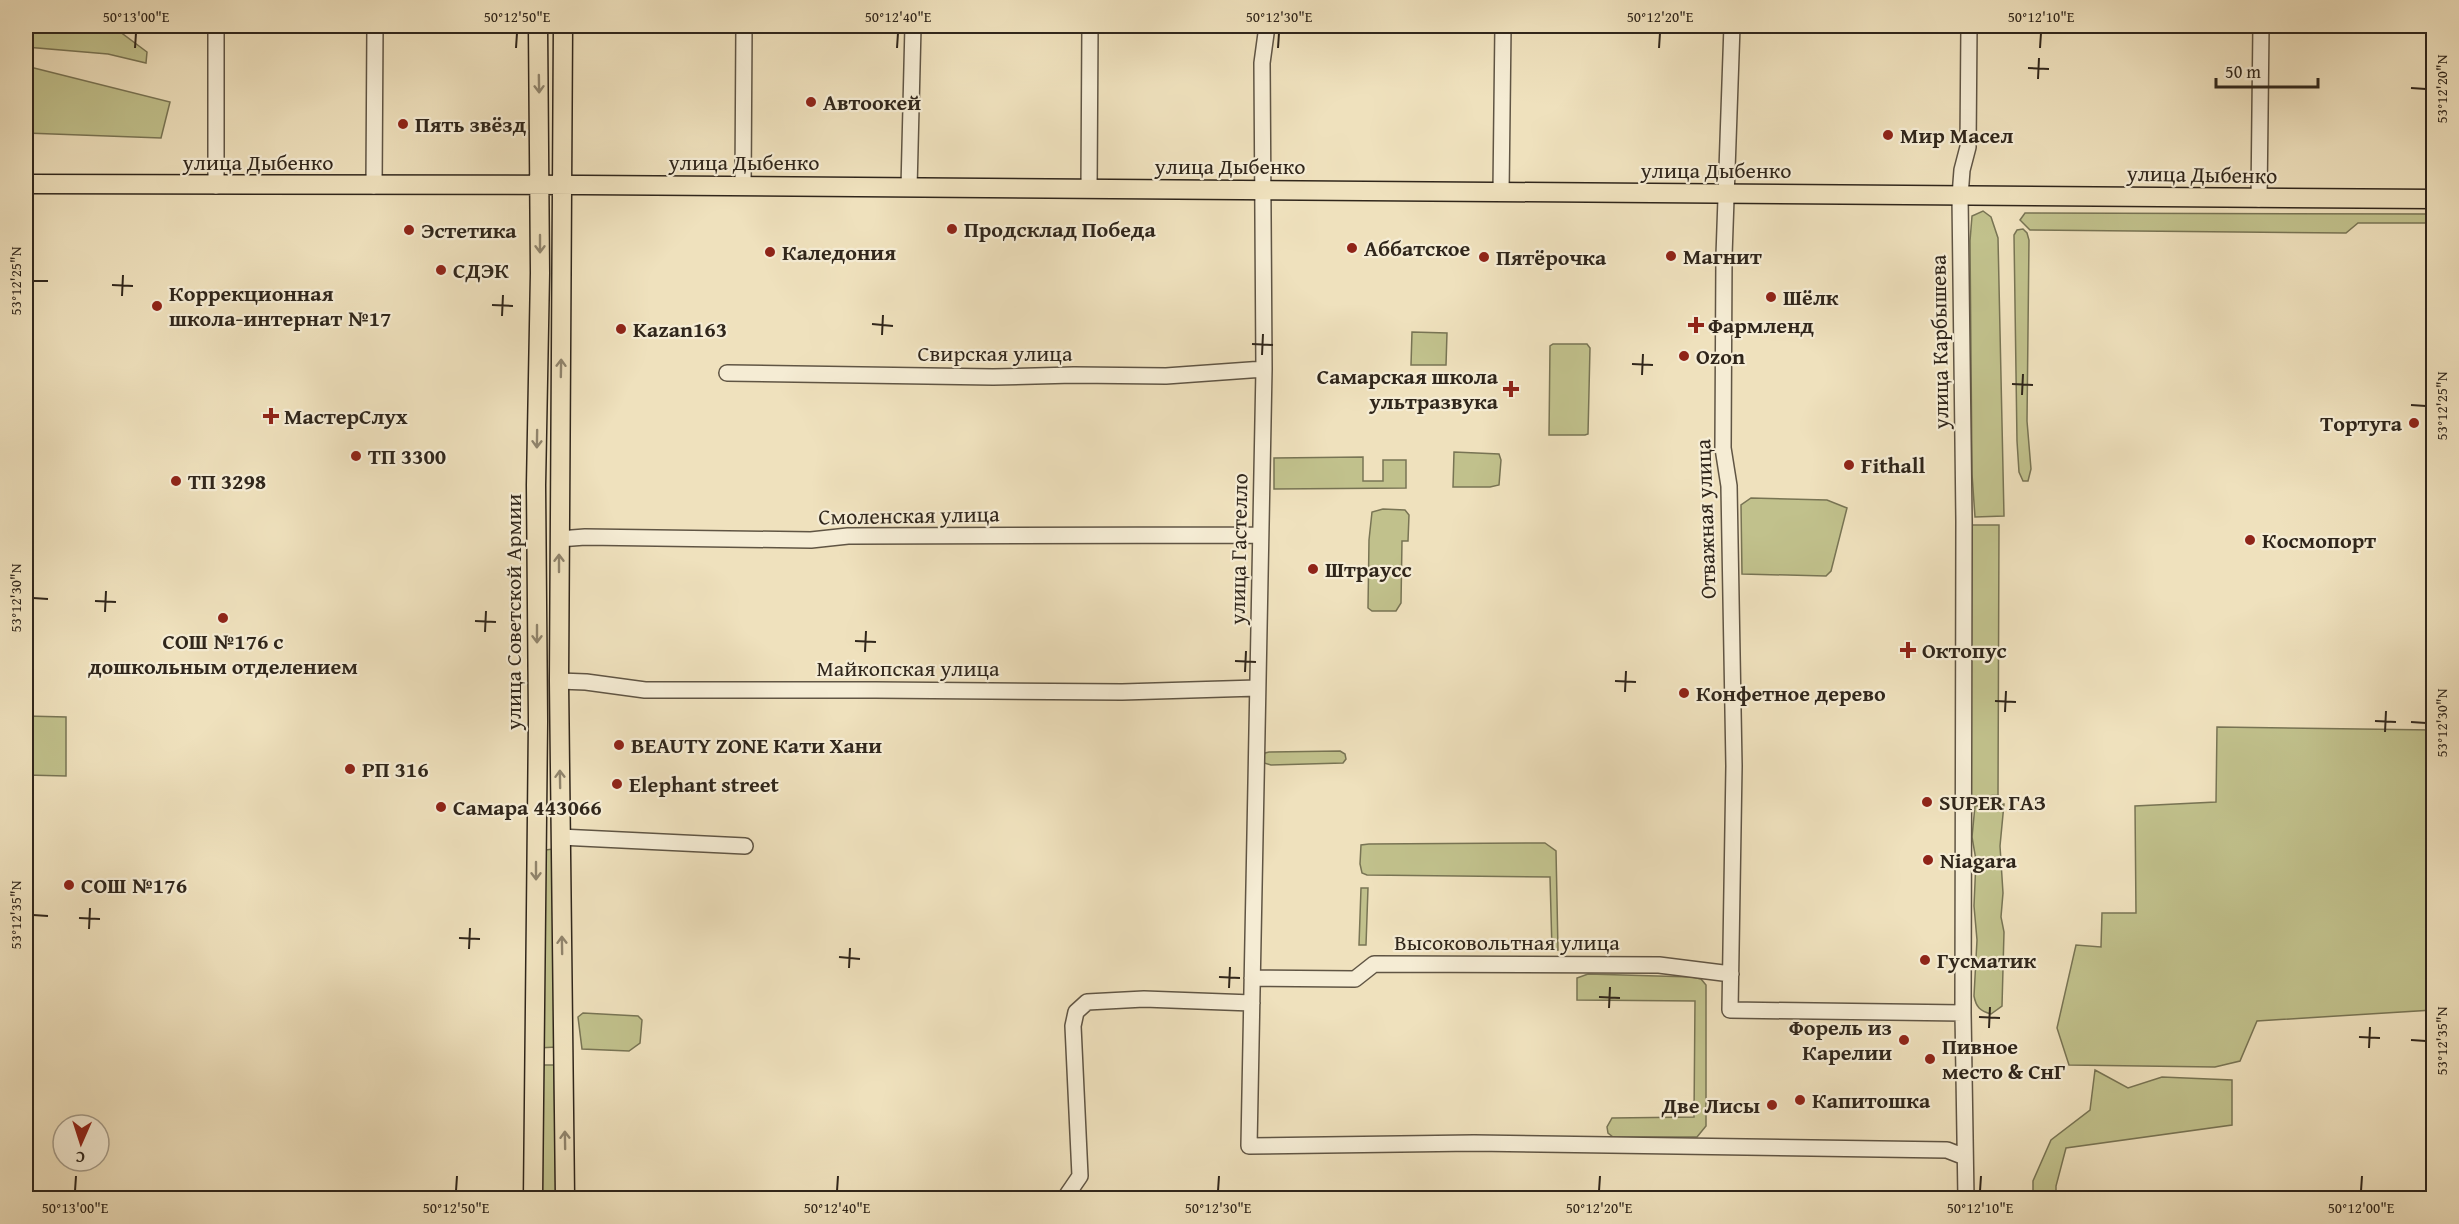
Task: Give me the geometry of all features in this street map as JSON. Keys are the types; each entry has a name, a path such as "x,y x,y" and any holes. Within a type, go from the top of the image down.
{"main road":[{"name":"улица Советской Армии","path":"533,1198 536,1057 536,485 540,304 538,26"},
{"name":"улица Советской Армии","path":"563,26 559,681 565,1198"},
{"name":"улица Дыбенко","path":"26,184 743,186 2433,199"},
{"path":"536,841 560,837"},
{"path":"536,1057 564,1055"}],"street":[{"path":"216,26 216,186"},
{"path":"374,186 375,26"},
{"path":"743,186 744,26"},
{"path":"909,188 913,26"},
{"path":"1089,189 1090,26"},
{"name":"улица Гастелло","path":"1267,26 1262,63 1264,369 1248,1146 1474,1143 1713,1145 1947,1150 1965,1157"},
{"path":"1501,192 1503,26"},
{"name":"Отважная улица","path":"1731,26 1726,194 1723,448 1729,486 1734,766 1730,1010 1963,1013"},
{"name":"улица Карбышева","path":"1966,1198 1963,1013 1964,521 1960,196 1962,170 1968,147 1969,26"},
{"path":"2259,198 2261,26"},
{"name":"Свирская улица","path":"727,373 993,377 1166,376 1264,369"},
{"name":"Смоленская улица","path":"559,539 585,537 811,540 848,536 1260,535"},
{"name":"Майкопская улица","path":"559,681 586,682 645,690 1122,692 1257,688"},
{"path":"560,837 745,846"},
{"name":"Высоковольтная улица","path":"1252,978 1355,979 1374,963 1659,965 1731,974"},
{"path":"1065,1198 1080,1176 1073,1026 1076,1012 1087,1002 1144,999 1252,1003"}],"green space":[{"path":"26,26 118,26 119,31 147,52 146,63 108,54 26,47"},
{"path":"26,66 170,102 161,138 26,133"},
{"path":"1983,211 1991,217 1998,238 2004,516 1975,517 1972,474 1970,241 1972,216"},
{"path":"2025,213 2433,214 2434,223 2358,223 2346,233 2030,230 2020,220"},
{"path":"2023,229 2029,240 2027,421 2031,469 2028,481 2023,481 2019,472 2017,441 2014,235 2017,230"},
{"path":"1412,332 1447,333 1446,365 1411,365"},
{"path":"1553,344 1587,344 1590,348 1588,434 1549,435 1550,346"},
{"path":"1454,452 1499,454 1501,460 1499,485 1453,487"},
{"path":"1363,457 1363,481 1383,481 1383,460 1406,460 1406,488 1274,489 1274,458"},
{"path":"1751,498 1827,500 1847,508 1831,571 1826,576 1742,574 1741,505"},
{"path":"1383,509 1405,510 1409,515 1408,541 1402,541 1401,603 1396,611 1372,611 1368,608 1369,540 1372,512"},
{"path":"1972,525 1999,525 1998,795 1970,798"},
{"path":"26,716 66,717 66,776 26,775"},
{"path":"2217,727 2433,730 2433,1010 2257,1021 2240,1061 2215,1067 2069,1065 2057,1028 2076,945 2101,947 2102,913 2136,913 2135,806 2216,802"},
{"path":"1340,751 1345,754 1346,759 1343,763 1271,765 1264,763 1263,758 1265,753 1269,752"},
{"path":"2004,804 2000,846 2003,893 2001,917 2004,932 2002,1006 1991,1014 1979,1008 1974,996 1977,940 1974,906 1976,860 1972,837 1975,806"},
{"path":"1545,843 1556,851 1558,950 1552,950 1550,877 1367,875 1362,873 1360,864 1361,845 1369,844"},
{"path":"553,849 557,1047 537,1048 537,851"},
{"path":"1361,888 1368,888 1366,945 1359,945"},
{"path":"1588,974 1692,977 1701,979 1706,985 1706,1126 1697,1137 1613,1137 1608,1133 1607,1127 1612,1118 1694,1117 1695,1001 1577,1000 1577,978"},
{"path":"583,1013 638,1016 642,1020 640,1043 629,1051 582,1049 578,1017"},
{"path":"537,1065 554,1065 556,1198 538,1198"},
{"path":"2095,1070 2128,1088 2162,1077 2232,1080 2232,1125 2066,1148 2056,1186 2056,1198 2033,1198 2033,1181 2051,1140 2090,1110"}],"place":[{"name":"Автоокей","path":"811,102"},
{"name":"Пять звёзд","path":"403,124"},
{"name":"Мир Масел","path":"1888,135"},
{"name":"Продсклад Победа","path":"952,229"},
{"name":"Эстетика","path":"409,230"},
{"name":"Аббатское","path":"1352,248"},
{"name":"Каледония","path":"770,252"},
{"name":"Магнит","path":"1671,256"},
{"name":"Пятёрочка","path":"1484,257"},
{"name":"СДЭК","path":"441,270"},
{"name":"Шёлк","path":"1771,297"},
{"name":"Коррекционная школа-интернат №17","path":"157,306"},
{"name":"Фармленд","path":"1696,325"},
{"name":"Kazan163","path":"621,329"},
{"name":"Ozon","path":"1684,356"},
{"name":"Самарская школа ультразвука","path":"1511,389"},
{"name":"МастерСлух","path":"271,416"},
{"name":"Тортуга","path":"2414,423"},
{"name":"ТП 3300","path":"356,456"},
{"name":"Fithall","path":"1849,465"},
{"name":"ТП 3298","path":"176,481"},
{"name":"Космопорт","path":"2250,540"},
{"name":"Штраусс","path":"1313,569"},
{"name":"СОШ №176 с дошкольным отделением","path":"223,618"},
{"name":"Октопус","path":"1908,650"},
{"name":"Конфетное дерево","path":"1684,693"},
{"name":"BEAUTY ZONE Кати Хани","path":"619,745"},
{"name":"РП 316","path":"350,769"},
{"name":"Elephant street","path":"617,784"},
{"name":"SUPER ГАЗ","path":"1927,802"},
{"name":"Самара 443066","path":"441,807"},
{"name":"Niagara","path":"1928,860"},
{"name":"СОШ №176","path":"69,885"},
{"name":"Гусматик","path":"1925,960"},
{"name":"Форель из Карелии","path":"1904,1040"},
{"name":"Пивное место & СнГ","path":"1930,1059"},
{"name":"Капитошка","path":"1800,1100"},
{"name":"Две Лисы","path":"1772,1105"}]}
